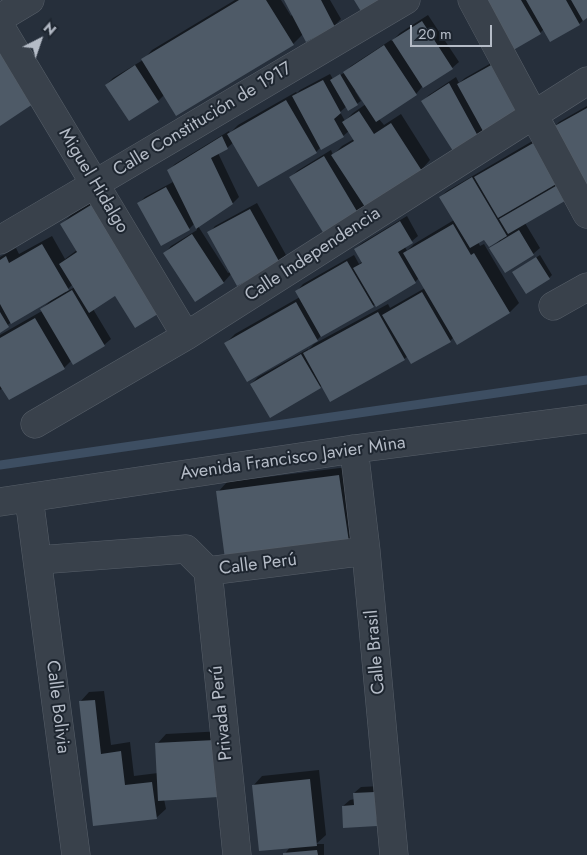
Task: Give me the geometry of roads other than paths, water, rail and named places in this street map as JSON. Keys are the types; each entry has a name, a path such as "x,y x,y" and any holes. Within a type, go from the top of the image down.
{"street":[{"path":"0,18 30,0"},
{"name":"Calle Constitución de 1917","path":"0,240 406,0"},
{"path":"472,0 587,214"},
{"name":"Miguel Hidalgo","path":"0,26 186,336"},
{"name":"Calle Independencia","path":"35,424 186,336 587,81"},
{"path":"553,306 587,287"},
{"name":"Avenida Francisco Javier Mina","path":"0,502 354,449 587,419"},
{"name":"Calle Brasil","path":"354,449 366,551 394,855"},
{"name":"Calle Bolivia","path":"29,498 76,855"},
{"name":"Calle Perú","path":"38,560 186,548 208,571 366,551"},
{"name":"Privada Perú","path":"208,571 237,855"}],"waterway":[{"path":"0,465 587,380"}]}
